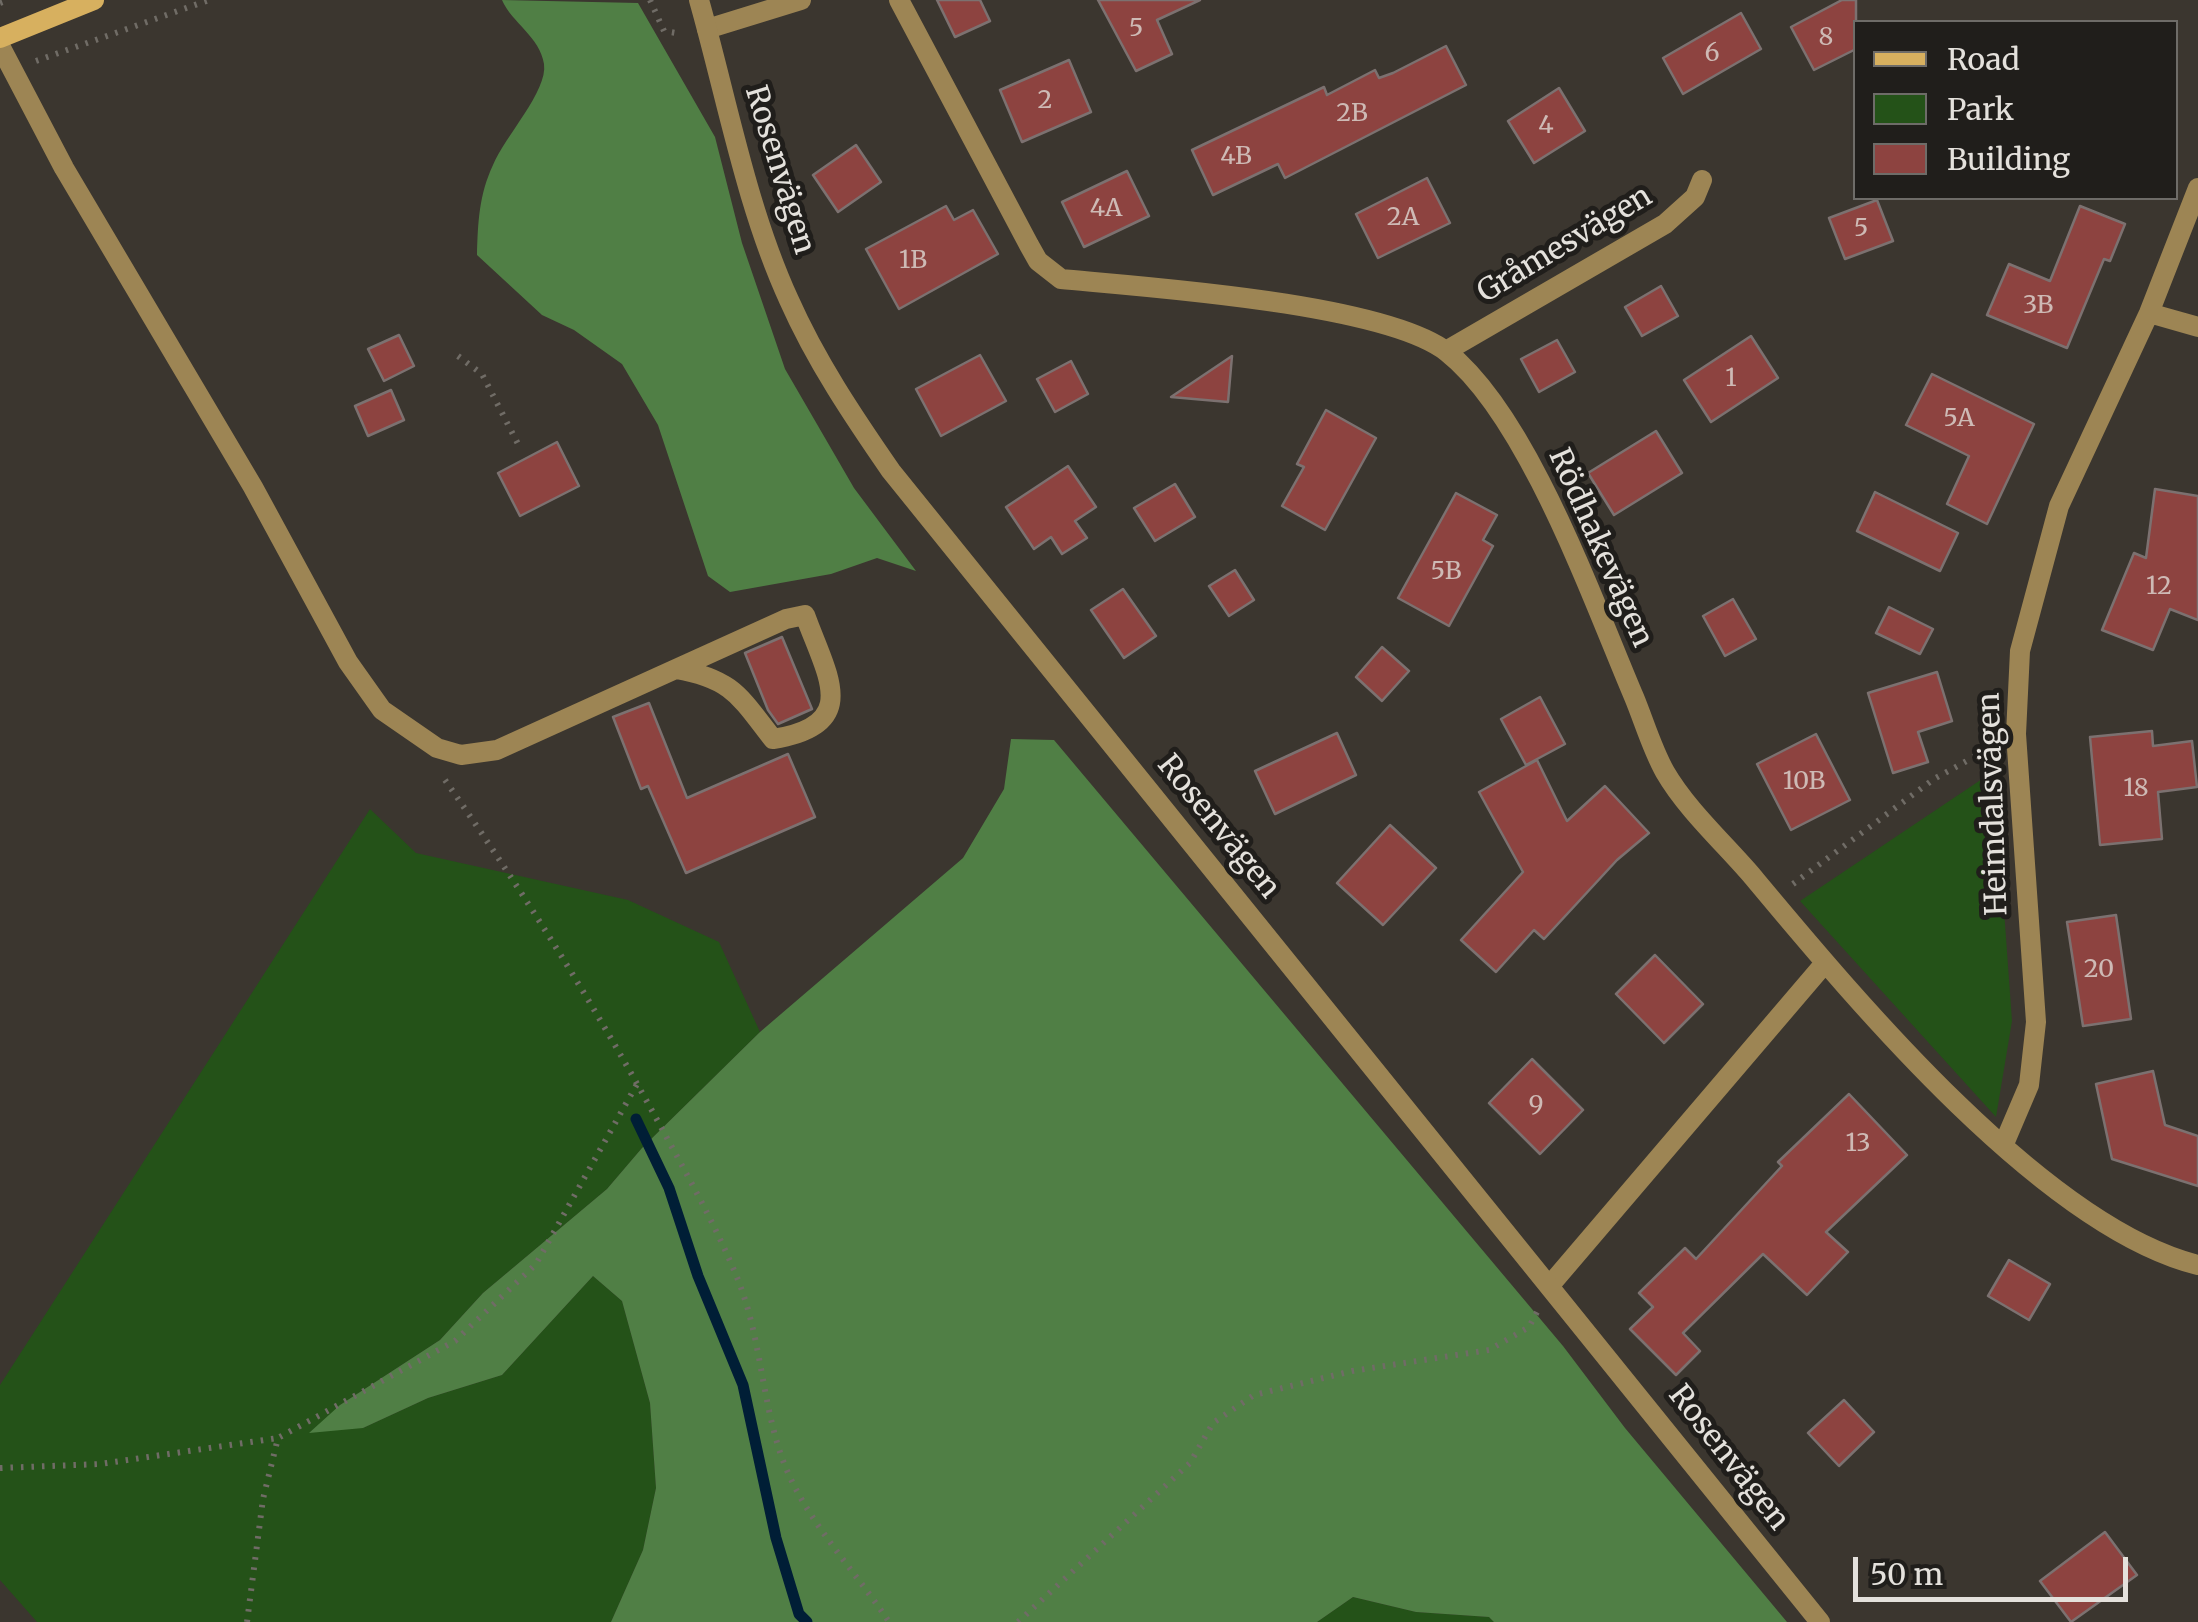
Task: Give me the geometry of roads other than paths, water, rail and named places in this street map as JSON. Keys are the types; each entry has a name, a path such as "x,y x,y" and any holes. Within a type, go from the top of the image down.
{"main road":[{"path":"0,38 94,0"}],"street":[{"name":"Rosenvägen","path":"699,0 766,238 788,299 852,414 982,585 1551,1284 1820,1622"},
{"path":"707,29 800,0"},
{"name":"Rödhakevägen","path":"899,0 1029,246 1048,271 1061,279 1214,294 1354,318 1412,335 1446,351 1493,401 1515,434 1584,577 1666,773 1824,963 2002,1146 2117,1232 2198,1265"},
{"path":"0,46 64,168 244,470 348,662 382,710 437,748 461,756 497,750 676,668 786,619 805,615 833,694 827,712 809,733 773,739 743,696 704,674 676,668"},
{"name":"Gråmesvägen","path":"1446,351 1665,224 1695,197 1702,180"},
{"name":"Heimdalsvägen","path":"2002,1146 2029,1085 2036,1022 2016,734 2020,652 2059,506 2149,312 2198,188"},
{"path":"2149,312 2198,327"},
{"path":"1551,1284 1824,963"}],"waterway":[{"path":"636,1119 669,1188 698,1276 743,1385 776,1538 799,1614 807,1622"}]}
